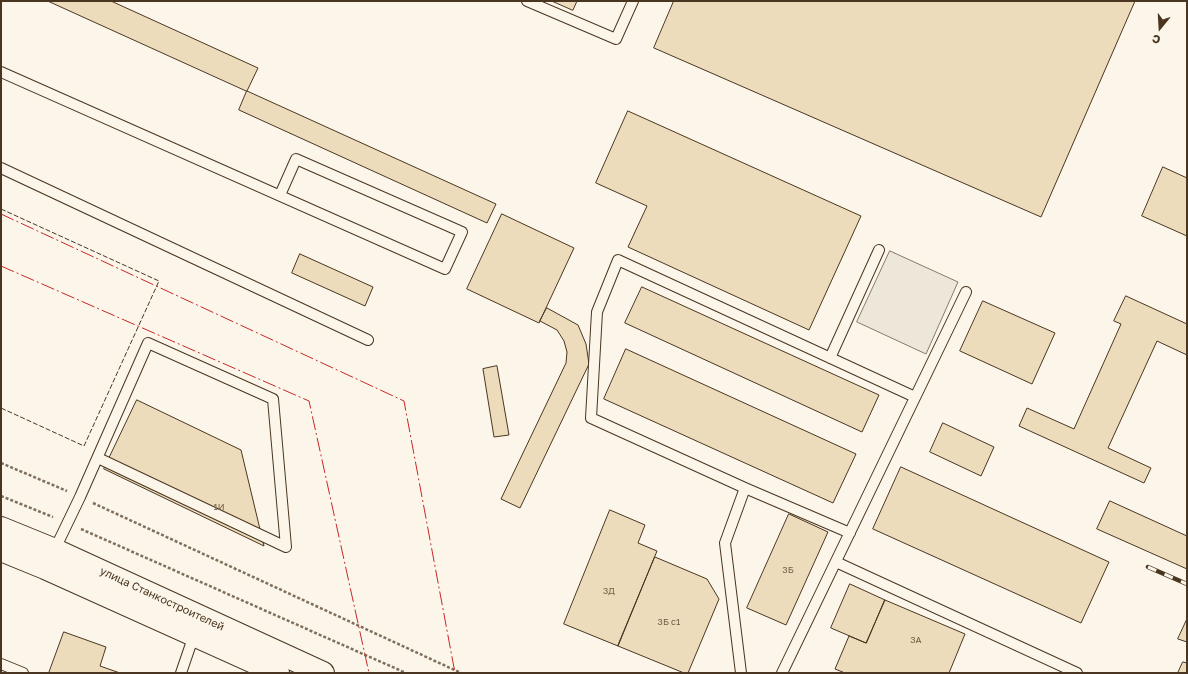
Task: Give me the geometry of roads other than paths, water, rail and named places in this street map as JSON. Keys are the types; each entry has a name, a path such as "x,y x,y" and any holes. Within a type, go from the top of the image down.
{"main road":[{"name":"улица Станкостроителей","path":"1,528 50,559 194,635 278,673"},
{"name":"улица Станкостроителей","path":"1,550 50,559 323,673"}],"lane":[{"path":"527,1 616,39 633,1"},
{"path":"1,72 445,269 462,232 296,159 280,195"},
{"path":"1,168 368,340"},
{"path":"830,358 879,250"},
{"path":"850,533 745,488 591,418 597,312 618,260 916,397"},
{"path":"782,673 966,292"},
{"path":"50,559 98,458 148,343 273,399 286,548 98,458"},
{"path":"741,673 725,543 745,488"},
{"path":"836,562 1077,673"},
{"path":"181,673 194,635"},
{"path":"1,664 23,673"}],"railway":[{"path":"1148,567 1187,584"}]}
